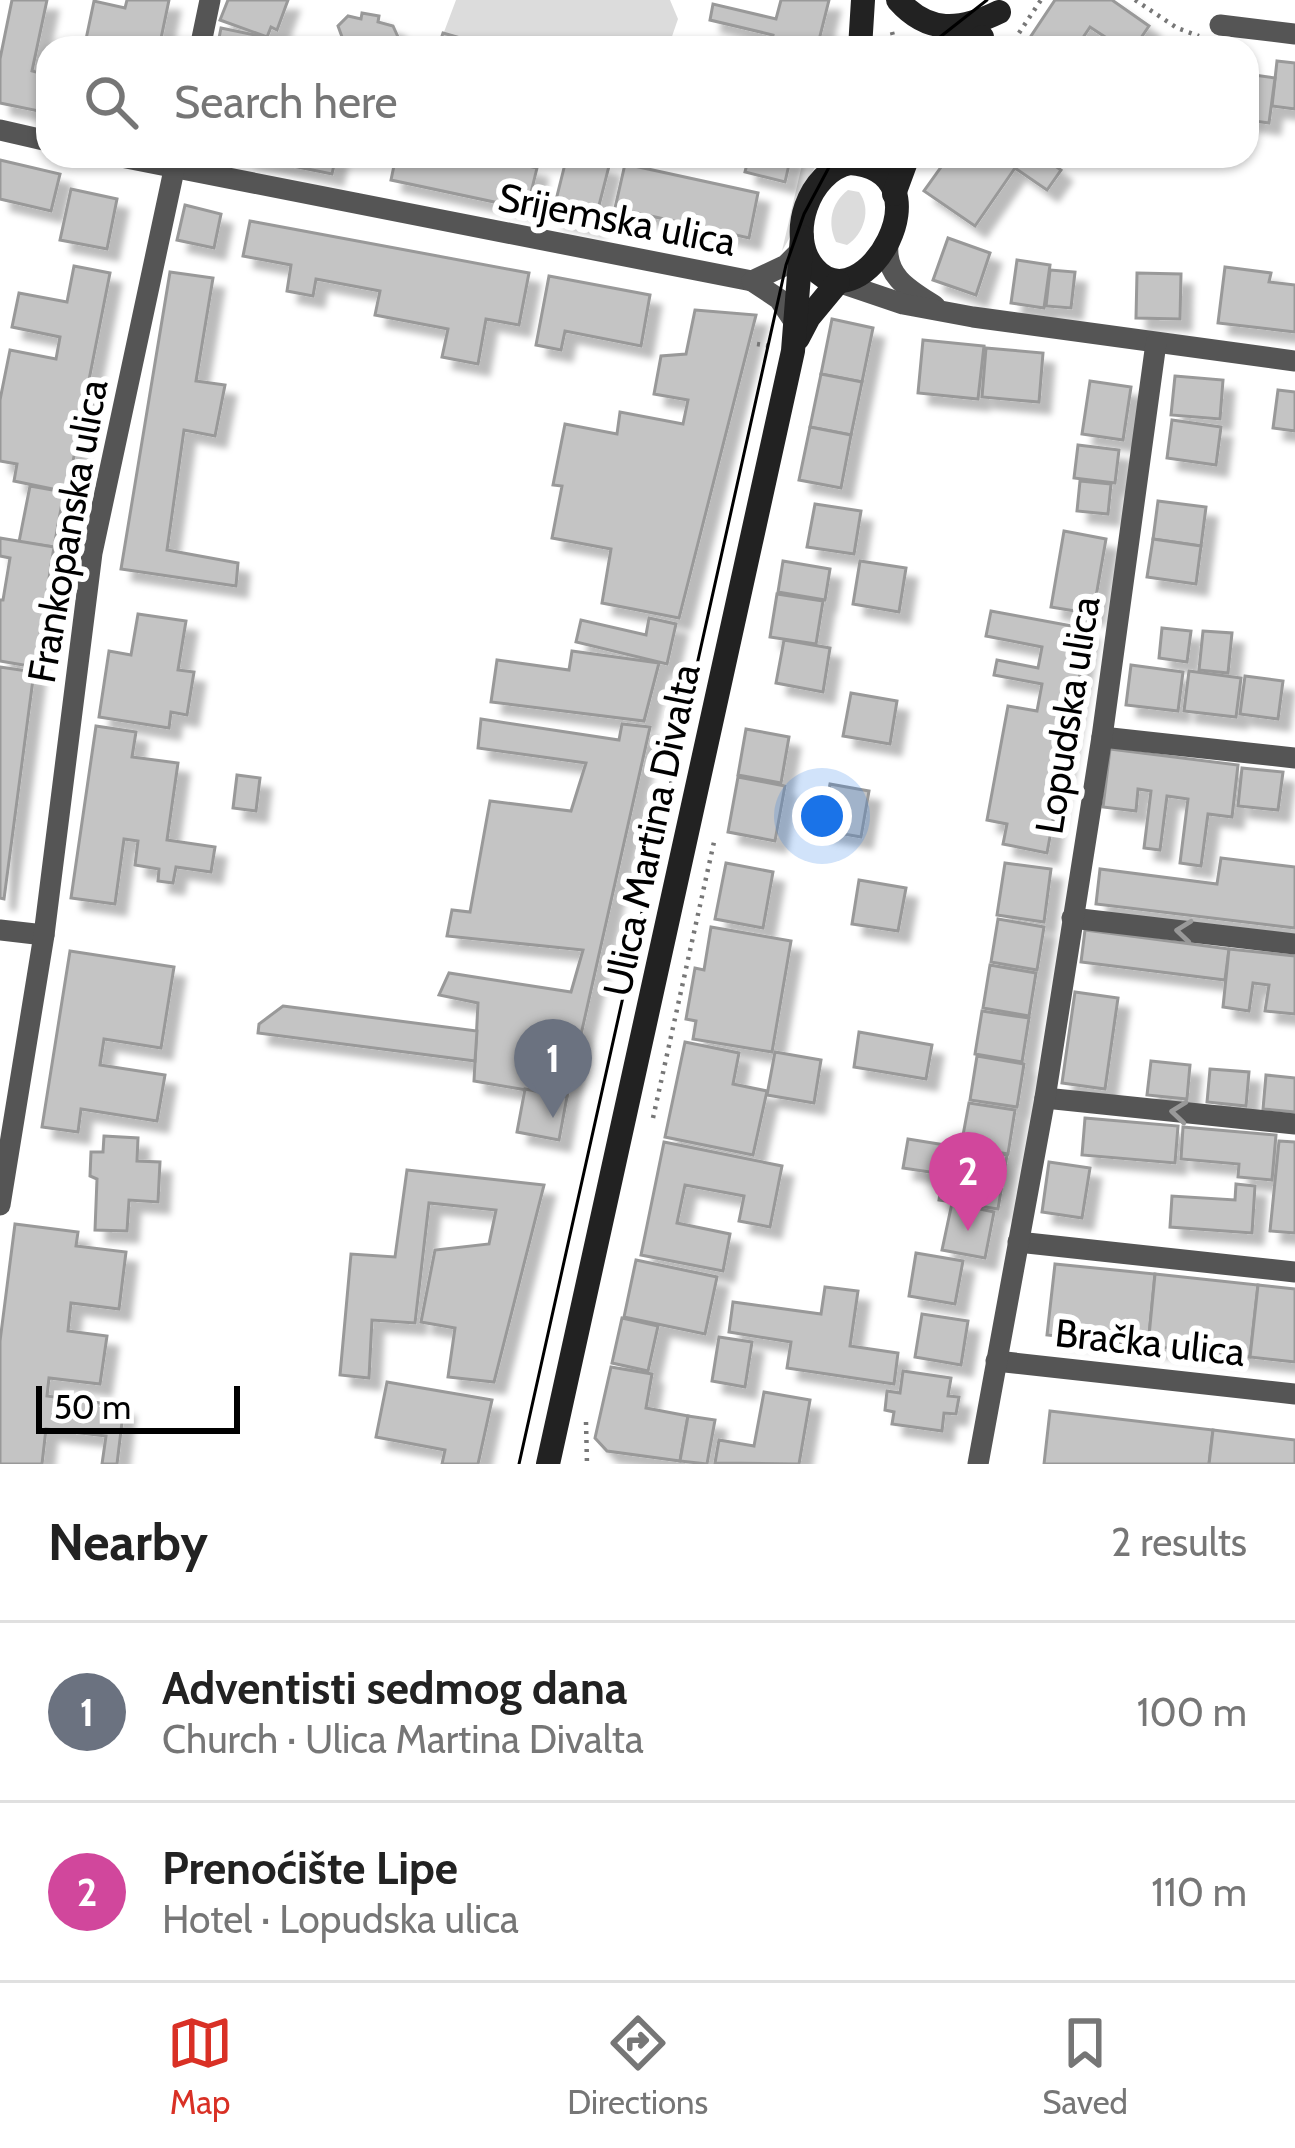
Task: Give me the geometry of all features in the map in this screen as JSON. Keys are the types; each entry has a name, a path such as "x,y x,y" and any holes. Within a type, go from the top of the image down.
{"street":[{"path":"202,36 210,0"},
{"path":"861,36 863,0"},
{"path":"894,10 938,27 964,26 1003,6"},
{"path":"982,36 1003,6"},
{"path":"1220,25 1295,34"},
{"path":"0,130 36,138"},
{"name":"Frankopanska ulica","path":"0,1205 44,935 92,553 174,168"},
{"name":"Srijemska ulica","path":"204,168 752,281 779,299 795,323"},
{"path":"823,168 804,214 802,244 818,273 838,282 903,304 1295,362"},
{"path":"813,191 838,168"},
{"path":"877,168 894,194 889,265 897,278 940,309"},
{"path":"894,194 904,168"},
{"name":"Srijemska ulica","path":"752,281 786,265 802,244"},
{"name":"Ulica Martina Divalta","path":"548,1464 793,351 802,244"},
{"path":"838,282 870,267 888,245"},
{"name":"Ulica Martina Divalta","path":"793,351 809,316 838,282"},
{"name":"Lopudska ulica","path":"978,1464 1045,1098 1102,736 1156,343"},
{"path":"1102,736 1295,758"},
{"path":"1072,918 1295,944"},
{"path":"0,930 44,935"},
{"path":"1045,1098 1295,1124"},
{"path":"1018,1242 1295,1272"},
{"name":"Bračka ulica","path":"996,1361 1295,1394"}],"path":[{"path":"1017,36 1042,0"},
{"path":"1135,0 1197,36"},
{"path":"1202,36 1220,25"},
{"path":"651,1126 716,830"},
{"path":"586,1421 587,1464"}],"shaded area":[{"path":"456,0 670,0 678,19 672,36 442,36"},
{"path":"801,168 814,168 798,198 790,237 782,251"},
{"path":"848,190 859,192 865,213 858,234 847,245 836,242 831,221 834,207"}],"building":[{"path":"12,0 47,0 32,71 36,72 36,110 0,103 0,59"},
{"path":"127,0 169,0 162,36 87,36 94,1 125,8"},
{"path":"228,0 288,0 277,30 271,27 267,36 220,20"},
{"path":"781,0 829,0 820,36 773,36 710,20 713,4 776,19"},
{"path":"1055,0 1112,0 1149,26 1142,36 1104,36 1090,27 1084,36 1031,36"},
{"path":"362,13 379,16 378,22 393,26 398,36 342,36 338,26 348,16 361,19"},
{"path":"221,28 260,36 219,36"},
{"path":"1277,61 1295,63 1295,109 1272,106"},
{"path":"1259,76 1275,78 1269,123 1259,122"},
{"path":"0,160 60,174 51,211 0,199"},
{"path":"302,168 333,168 332,174"},
{"path":"394,168 537,168 527,209 391,180"},
{"path":"564,168 608,168 594,225 552,216"},
{"path":"624,168 758,193 749,238 615,208"},
{"path":"746,168 788,168 785,182 745,172"},
{"path":"940,168 1015,168 975,226 924,191"},
{"path":"1015,168 1058,168 1047,190"},
{"path":"71,189 117,199 107,249 60,240"},
{"path":"185,205 221,214 214,248 177,240"},
{"path":"250,221 529,273 519,325 486,319 478,364 442,357 448,329 375,315 380,291 316,279 313,296 287,291 291,265 243,256"},
{"path":"948,238 990,253 976,295 933,280"},
{"path":"1017,260 1050,265 1044,308 1011,303"},
{"path":"74,266 110,273 67,492 14,481 17,464 0,461 0,400 10,350 56,359 60,337 12,327 19,293 67,302"},
{"path":"1225,267 1271,273 1269,282 1295,285 1295,332 1218,323"},
{"path":"1050,270 1075,272 1071,308 1046,306"},
{"path":"170,272 213,278 196,381 225,385 215,436 184,430 167,550 238,563 236,586 121,569"},
{"path":"1137,273 1181,274 1180,319 1136,318"},
{"path":"549,276 650,295 641,346 565,331 561,350 536,345"},
{"path":"695,310 756,315 679,618 602,603 611,549 552,538 562,486 553,485 565,424 617,434 620,412 683,424 688,400 654,394 661,356 686,354"},
{"path":"832,319 873,328 862,382 821,374"},
{"path":"923,340 984,346 978,399 918,393"},
{"path":"986,348 1043,353 1039,402 982,397"},
{"path":"821,374 862,382 851,435 810,427"},
{"path":"1175,376 1223,380 1220,419 1171,415"},
{"path":"1090,381 1131,387 1123,440 1082,434"},
{"path":"1278,390 1295,392 1295,431 1273,428"},
{"path":"1172,420 1221,427 1216,465 1167,458"},
{"path":"810,427 851,435 841,488 799,480"},
{"path":"1078,445 1119,450 1115,483 1074,478"},
{"path":"1080,481 1111,484 1108,514 1077,511"},
{"path":"30,486 64,492 54,547 19,542"},
{"path":"1158,501 1206,507 1201,546 1153,539"},
{"path":"815,504 861,511 854,554 807,547"},
{"path":"1064,531 1106,539 1093,614 1051,607"},
{"path":"0,538 54,547 35,667 0,661 0,600 10,558 0,556"},
{"path":"1153,539 1201,546 1196,584 1147,577"},
{"path":"783,561 830,569 825,600 778,592"},
{"path":"860,561 906,568 899,612 853,604"},
{"path":"777,594 823,601 816,644 770,637"},
{"path":"991,611 1088,629 1047,853 1003,844 1007,824 987,820 1008,706 1037,711 1042,684 994,675 997,660 1038,668 1042,647 986,636"},
{"path":"138,614 186,621 178,670 194,672 187,715 171,712 169,728 99,717 109,651 131,655"},
{"path":"649,618 676,624 667,664 576,642 581,620 646,635"},
{"path":"1162,628 1191,631 1187,662 1159,658"},
{"path":"1203,631 1232,633 1228,673 1199,670"},
{"path":"784,640 830,648 823,692 776,683"},
{"path":"572,651 659,663 644,721 491,702 497,660 569,670"},
{"path":"1131,665 1183,672 1178,711 1126,705"},
{"path":"0,667 34,672 4,899 0,898"},
{"path":"1189,671 1241,678 1236,717 1184,711"},
{"path":"1245,676 1283,681 1278,719 1240,714"},
{"path":"851,693 897,701 890,744 843,736"},
{"path":"481,719 619,740 622,724 650,727 567,1097 474,1081 478,1003 439,995 449,973 571,992 583,950 447,936 452,910 470,912 490,801 571,811 586,763 478,748"},
{"path":"96,726 136,732 132,757 178,763 167,840 215,847 211,872 176,867 173,883 158,881 159,869 135,865 138,841 124,839 115,904 71,898"},
{"path":"746,729 789,737 781,783 738,775"},
{"path":"1110,749 1238,765 1232,817 1208,814 1201,866 1180,863 1188,799 1167,796 1160,850 1144,848 1151,791 1138,789 1136,811 1103,807"},
{"path":"1242,768 1283,772 1278,810 1238,806"},
{"path":"237,775 260,778 256,811 233,808"},
{"path":"738,777 785,786 775,841 728,832"},
{"path":"830,784 869,791 861,837 821,830"},
{"path":"1221,858 1295,867 1295,928 1096,904 1100,869 1217,884"},
{"path":"726,863 773,872 763,928 715,919"},
{"path":"1005,863 1051,869 1044,922 997,915"},
{"path":"859,880 906,888 898,931 852,924"},
{"path":"998,919 1044,927 1037,970 991,962"},
{"path":"711,927 791,941 772,1052 693,1039 696,1021 686,1019 695,968 704,970"},
{"path":"1085,930 1229,949 1225,980 1081,962"},
{"path":"1229,949 1295,956 1295,1014 1265,1011 1269,985 1253,983 1249,1011 1223,1007"},
{"path":"70,951 174,967 161,1048 104,1039 100,1065 165,1075 157,1121 81,1109 78,1132 42,1127"},
{"path":"990,965 1036,973 1029,1016 983,1008"},
{"path":"1075,992 1118,998 1105,1089 1062,1083"},
{"path":"283,1006 477,1031 475,1061 258,1033 259,1024"},
{"path":"982,1011 1029,1018 1022,1062 975,1054"},
{"path":"859,1032 932,1045 926,1079 854,1067"},
{"path":"685,1042 739,1053 733,1084 767,1091 753,1155 665,1137"},
{"path":"775,1052 821,1060 814,1103 767,1095"},
{"path":"977,1056 1024,1064 1017,1107 970,1100"},
{"path":"1151,1061 1190,1065 1187,1099 1147,1095"},
{"path":"1210,1069 1249,1072 1246,1106 1207,1102"},
{"path":"1266,1075 1295,1078 1295,1112 1263,1109"},
{"path":"525,1089 567,1097 559,1140 517,1132"},
{"path":"969,1103 1015,1110 1008,1154 961,1146"},
{"path":"1085,1118 1178,1126 1175,1163 1082,1155"},
{"path":"1183,1127 1276,1135 1272,1180 1238,1177 1239,1164 1181,1159"},
{"path":"104,1136 138,1138 137,1161 160,1162 158,1202 129,1200 127,1231 95,1230 97,1179 90,1176 91,1152 103,1152"},
{"path":"908,1139 1007,1155 998,1209 939,1200 943,1174 903,1168"},
{"path":"1279,1141 1295,1142 1295,1233 1270,1231"},
{"path":"664,1142 782,1166 770,1227 739,1221 744,1196 685,1185 677,1223 730,1234 723,1271 641,1255"},
{"path":"1049,1162 1090,1168 1082,1218 1042,1212"},
{"path":"407,1170 544,1185 494,1382 448,1377 455,1328 421,1322 435,1250 489,1244 496,1210 429,1203 415,1323 372,1320 369,1378 340,1375 351,1254 395,1257"},
{"path":"1236,1184 1255,1186 1252,1233 1170,1227 1172,1196 1235,1200"},
{"path":"952,1203 994,1212 985,1258 942,1250"},
{"path":"15,1224 78,1232 76,1246 126,1252 119,1309 71,1303 68,1331 107,1336 100,1384 49,1378 47,1396 124,1406 117,1464 102,1464 106,1436 46,1429 42,1464 0,1464 0,1341"},
{"path":"916,1253 963,1261 955,1304 909,1296"},
{"path":"636,1260 717,1277 705,1334 624,1317"},
{"path":"1055,1264 1155,1274 1148,1346 1047,1335"},
{"path":"1155,1274 1258,1285 1250,1357 1148,1346"},
{"path":"1258,1285 1295,1289 1295,1362 1250,1357"},
{"path":"825,1287 858,1291 850,1346 898,1353 894,1384 787,1368 791,1342 729,1332 733,1302 821,1314"},
{"path":"922,1314 968,1321 961,1365 915,1357"},
{"path":"622,1318 658,1326 648,1371 612,1363"},
{"path":"719,1337 752,1342 745,1387 712,1381"},
{"path":"611,1367 652,1374 646,1408 688,1416 680,1461 607,1451 595,1438"},
{"path":"903,1371 951,1378 948,1396 959,1397 956,1414 944,1413 942,1431 892,1424 894,1412 885,1410 887,1391 900,1393"},
{"path":"387,1382 492,1400 478,1464 442,1464 445,1450 376,1437"},
{"path":"764,1392 810,1400 799,1464 715,1463 719,1440 754,1446"},
{"path":"1050,1411 1213,1430 1209,1464 1044,1464"},
{"path":"688,1416 715,1420 707,1464 680,1461"},
{"path":"1213,1430 1295,1440 1295,1464 1209,1464"}],"tram line":[{"path":"941,36 987,0"},
{"path":"519,1464 786,265 804,214 829,168"}],"place":[{"name":"Adventisti sedmog dana","path":"553,1118"},
{"name":"Prenoćište Lipe","path":"968,1231"}]}
